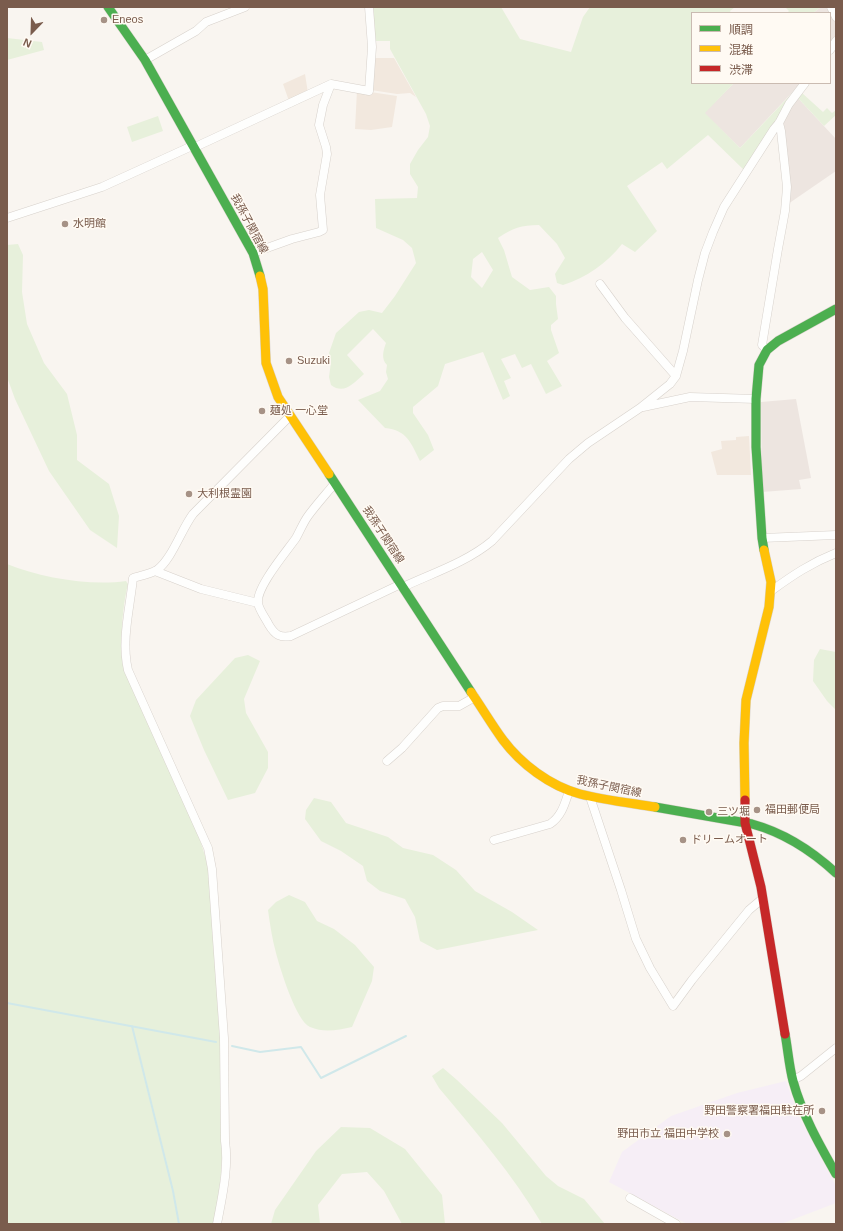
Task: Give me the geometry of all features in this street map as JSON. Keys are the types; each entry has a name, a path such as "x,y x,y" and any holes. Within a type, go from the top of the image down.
{"main road":[{"name":"我孫子関宿線","path":"108,7 145,60 253,253 263,289 266,355 269,374 278,397 503,740 517,756 542,777 569,791 590,797 745,822 759,826 794,841 810,851 836,873"},
{"path":"836,309 778,341 767,350 759,365 756,399 756,447 762,538 770,576 771,591 769,607 746,700 744,743 745,822 761,887 793,1080 802,1108 815,1137 836,1174"}],"street":[{"path":"145,60 196,31 206,22 245,7"},
{"path":"7,218 102,187 331,84 369,91 372,46 369,7"},
{"path":"831,7 836,17"},
{"path":"253,253 323,230 320,195 327,154 320,125 323,105 331,84"},
{"path":"335,483 308,516 259,594 258,603 272,631 277,636 283,638 291,636 472,556 492,541 569,459 588,443 640,408 665,389 676,376 703,260 724,207 779,123 789,104 804,84"},
{"path":"767,350 762,345 785,211 787,188 779,123"},
{"path":"600,284 625,318 676,376"},
{"path":"640,408 690,397 756,399"},
{"path":"217,1224 227,1154 225,1141 224,1037 212,869 208,848 134,684 126,659 126,627 133,578 155,571 163,565 175,546 186,523 193,514 290,416"},
{"path":"762,538 832,535 836,543"},
{"path":"771,591 799,571 836,552"},
{"path":"155,571 202,589 258,603"},
{"path":"386,760 402,748 438,708 443,706 459,706 475,697"},
{"path":"494,840 550,824 555,821 562,810 569,791"},
{"path":"590,797 636,939 650,968 673,1006 692,980 750,910 762,899"},
{"path":"793,1080 801,1076 836,1048"},
{"path":"630,1198 676,1224"}],"shaded area":[{"path":"821,7 830,7 836,20 836,39 831,46 831,12 814,12"},
{"path":"373,58 394,58 416,97 410,93 397,94 371,90"},
{"path":"305,74 308,93 289,101 283,84"},
{"path":"733,84 800,84 740,148 704,113"},
{"path":"357,90 397,96 392,127 371,130 355,129"},
{"path":"797,97 836,139 836,171 788,204 782,121"},
{"path":"796,399 811,478 799,480 801,489 762,492 761,402"},
{"path":"749,436 751,475 717,475 711,452 722,449 721,441 736,440 736,437"},
{"name":"野田市立 福田中学校","path":"786,1081 798,1115 836,1186 836,1203 781,1224 687,1224 609,1182 622,1152 671,1116 737,1093"}],"green space":[{"path":"371,7 501,7 520,39 571,52 583,17 590,7 735,7 730,12 691,12 691,84 733,84 705,113 740,148 795,90 745,171 708,135 667,169 662,162 627,186 657,231 635,252 622,244 596,269 572,282 563,285 557,283 555,274 565,258 557,244 539,225 517,228 498,238 504,250 512,277 530,290 549,287 556,296 558,319 551,325 551,330 559,353 547,361 562,386 546,394 531,364 522,368 515,354 501,359 511,378 504,381 510,396 503,400 483,352 445,364 438,386 413,407 413,413 428,435 434,450 420,461 407,438 398,431 385,428 358,400 380,391 388,379 386,372 387,365 383,358 386,343 373,329 347,355 364,374 349,387 340,389 331,385 329,377 331,362 329,353 336,333 359,312 369,310 382,313 416,263 412,248 403,240 376,228 375,199 417,198 418,187 410,174 410,164 428,137 430,126 426,114 390,49 390,41 373,41","holes":["482,252 493,270 482,288 471,277 473,259"]},
{"path":"785,7 821,7 814,12 788,12 789,11"},
{"path":"7,38 42,42 44,50 7,60"},
{"path":"802,93 823,112 827,108 832,113 836,110 836,115 824,126 797,97"},
{"path":"158,116 163,131 132,142 127,127"},
{"path":"18,244 23,255 22,292 27,324 44,363 67,394 77,435 77,460 109,484 119,516 117,548 90,530 49,471 15,399 7,377 7,245"},
{"path":"7,564 20,569 66,580 81,582 126,581 128,584 124,604 122,628 122,651 125,671 198,834 208,865 220,1031 224,1114 221,1169 214,1224 7,1224"},
{"path":"820,649 836,652 836,710 827,701 813,681 814,660"},
{"path":"248,655 260,661 244,699 246,713 268,752 268,768 255,793 228,800 204,750 190,716 196,700 235,658"},
{"path":"314,798 331,802 346,823 388,837 403,848 433,855 456,870 475,891 512,912 538,930 437,950 420,941 415,917 405,899 380,891 367,881 363,866 341,851 321,841 305,819 306,810"},
{"path":"289,895 305,902 317,921 334,929 355,945 374,967 372,981 352,1027 336,1030 315,1029 305,1023 294,1005 276,953 268,910 276,902"},
{"path":"443,1068 502,1123 546,1176 558,1186 584,1199 605,1224 542,1224 519,1188 480,1137 439,1088 432,1076"},
{"path":"341,1127 370,1128 405,1149 442,1195 445,1224 402,1224 384,1191 367,1172 342,1174 318,1205 320,1224 271,1224 275,1210 316,1151"}],"waterway":[{"path":"7,1003 216,1042"},
{"path":"132,1026 173,1191 179,1224"},
{"path":"232,1046 260,1052 301,1047 321,1078 406,1036"}],"traffic: fast":[{"path":"108,7 145,60 253,253 260,276"},
{"path":"764,550 756,447 756,399 759,365 767,350 778,341 836,309"},
{"path":"329,474 471,692"},
{"path":"655,807 752,824 776,832 797,843 836,873"},
{"path":"785,1034 790,1070 801,1105 836,1174"}],"traffic: slow":[{"path":"260,276 263,289 266,363 278,397 329,474"},
{"path":"745,800 744,743 746,700 769,607 771,582 764,550"},
{"path":"471,692 510,749 527,766 547,780 558,786 580,794 655,807"}],"traffic: jam":[{"path":"745,800 745,823 761,887 785,1034"}],"place":[{"name":"Eneos","path":"104,20"},
{"name":"水明館","path":"65,224"},
{"name":"Suzuki","path":"289,361"},
{"name":"麺処 一心堂","path":"262,411"},
{"name":"大利根霊園","path":"189,494"},
{"name":"福田郵便局","path":"757,810"},
{"name":"三ツ堀","path":"709,812"},
{"name":"ドリームオート","path":"683,840"},
{"name":"野田警察署福田駐在所","path":"822,1111"},
{"name":"野田市立 福田中学校","path":"727,1134"}]}
